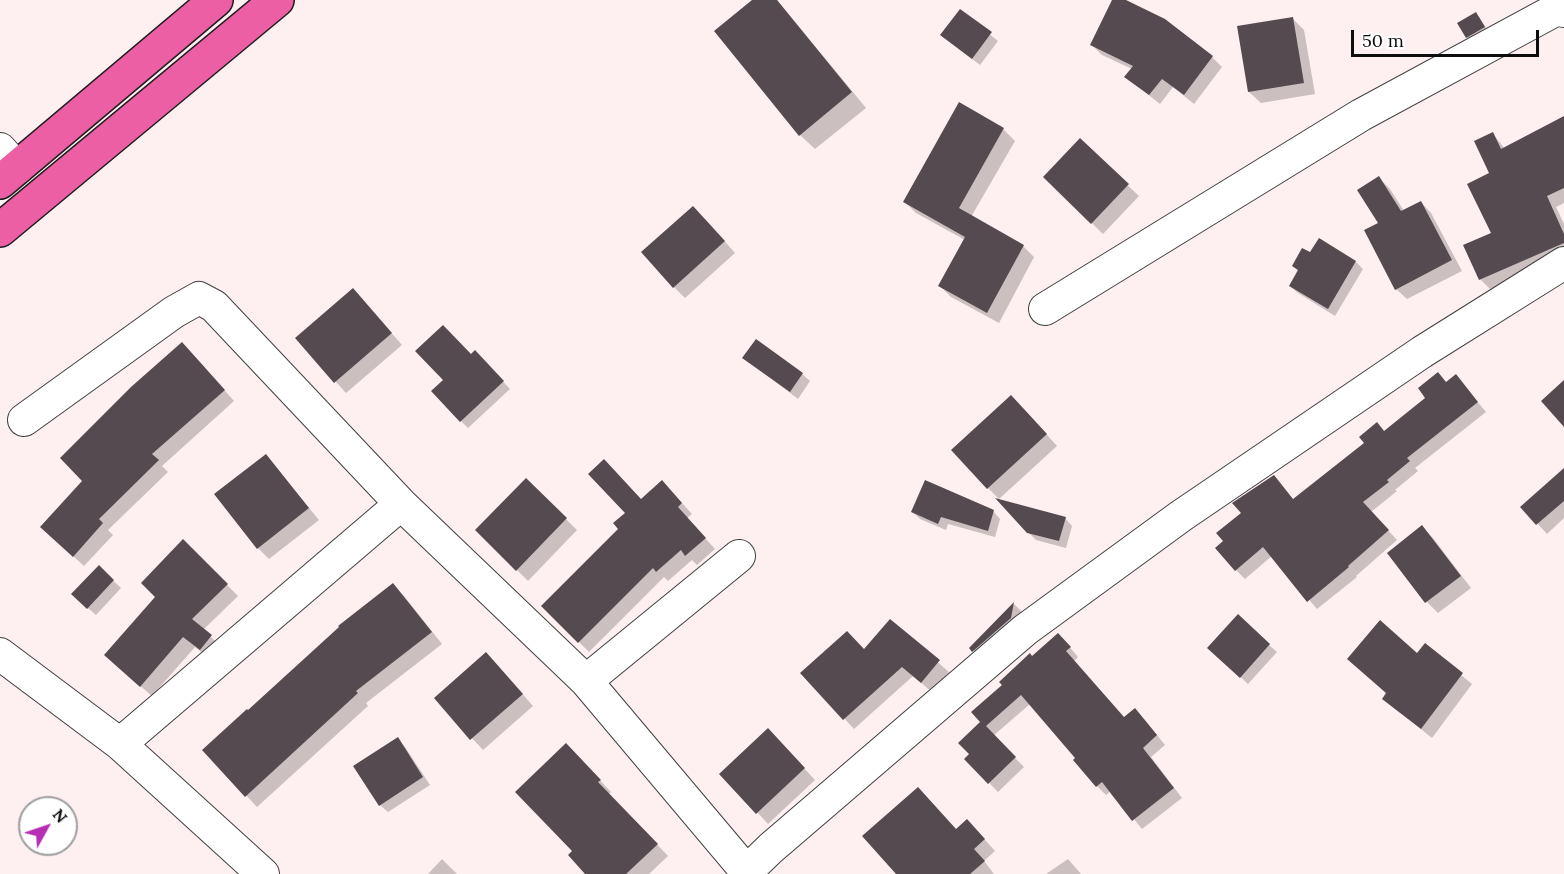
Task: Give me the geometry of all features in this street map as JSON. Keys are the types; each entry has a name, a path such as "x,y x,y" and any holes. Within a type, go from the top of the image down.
{"highway":[{"path":"6,166 216,0"},
{"path":"0,230 277,0"}],"street":[{"path":"1046,309 1361,115 1557,9 1564,10"},
{"path":"24,420 174,312 199,298 214,306 401,504 586,681 746,873 771,848 1025,630 1201,503 1422,352 1564,264"},
{"path":"120,744 401,504"},
{"path":"586,681 739,556"},
{"path":"0,654 120,744 263,874"}],"building":[{"path":"752,0 777,0 852,92 799,136 714,31"},
{"path":"1112,0 1126,0 1165,19 1213,56 1184,95 1162,79 1149,95 1124,77 1133,66 1090,45"},
{"path":"960,9 992,32 972,59 940,35"},
{"path":"1476,12 1485,27 1466,38 1457,23"},
{"path":"1293,17 1304,83 1248,92 1237,26"},
{"path":"959,102 1004,128 959,208 1024,245 987,313 938,286 965,237 903,202"},
{"path":"1564,116 1564,188 1547,196 1564,234 1564,243 1479,280 1463,245 1491,233 1467,184 1489,173 1474,141 1493,132 1501,149"},
{"path":"1080,138 1129,184 1091,224 1043,177"},
{"path":"1379,176 1401,211 1421,201 1452,260 1395,290 1364,230 1378,223 1357,190"},
{"path":"693,206 725,241 673,288 641,252"},
{"path":"1319,238 1356,261 1328,309 1289,286 1298,270 1292,266 1302,248 1310,252"},
{"path":"353,288 392,333 334,383 295,338"},
{"path":"443,325 471,354 475,350 504,381 460,422 431,391 443,380 415,351"},
{"path":"756,339 803,373 790,392 742,358"},
{"path":"182,342 225,390 152,454 159,460 99,519 103,523 73,557 40,527 82,481 60,458 131,387"},
{"path":"1438,372 1446,382 1456,374 1478,402 1407,458 1410,461 1387,480 1389,482 1363,502 1389,530 1307,602 1263,547 1235,571 1215,548 1223,541 1216,533 1241,513 1232,503 1274,475 1293,499 1364,443 1359,437 1377,422 1384,431 1425,398 1418,388"},
{"path":"1564,380 1564,427 1541,401"},
{"path":"1011,395 1047,434 987,489 951,450"},
{"path":"266,454 309,508 257,549 214,494"},
{"path":"604,459 641,499 662,480 682,503 678,507 706,538 685,556 681,550 656,572 653,568 578,643 541,606 618,529 613,523 625,513 588,474"},
{"path":"1564,468 1564,501 1536,525 1520,507"},
{"path":"526,478 567,518 516,571 475,530"},
{"path":"925,480 994,510 988,531 941,517 938,524 911,512"},
{"path":"995,498 1066,517 1059,541 1027,533"},
{"path":"1422,525 1461,576 1425,603 1387,553"},
{"path":"183,539 228,584 192,619 212,635 200,650 183,637 140,687 104,655 155,597 141,583"},
{"path":"99,565 114,580 87,609 71,594"},
{"path":"393,583 432,632 356,691 358,693 245,797 202,750 338,626"},
{"path":"1014,602 1011,618 972,652 969,648"},
{"path":"1238,614 1270,644 1240,678 1207,648"},
{"path":"890,619 940,660 921,683 902,667 843,720 800,673 847,631 864,649"},
{"path":"1380,620 1417,653 1425,643 1463,673 1421,729 1382,699 1386,693 1347,659"},
{"path":"1058,633 1071,647 1066,651 1124,717 1135,708 1157,735 1143,748 1174,788 1132,821 1102,782 1096,787 1073,760 1075,758 1021,695 986,726 1016,757 988,784 964,759 969,754 958,743 980,722 971,712 1002,685 999,682 1030,653 1032,656"},
{"path":"486,652 523,694 470,740 434,698"},
{"path":"768,728 805,768 756,814 719,774"},
{"path":"398,737 423,777 379,806 353,766"},
{"path":"566,743 601,780 598,782 658,844 626,874 585,874 568,855 572,851 515,792"},
{"path":"918,787 956,829 967,819 985,839 974,849 985,861 970,874 896,874 862,836"}]}
